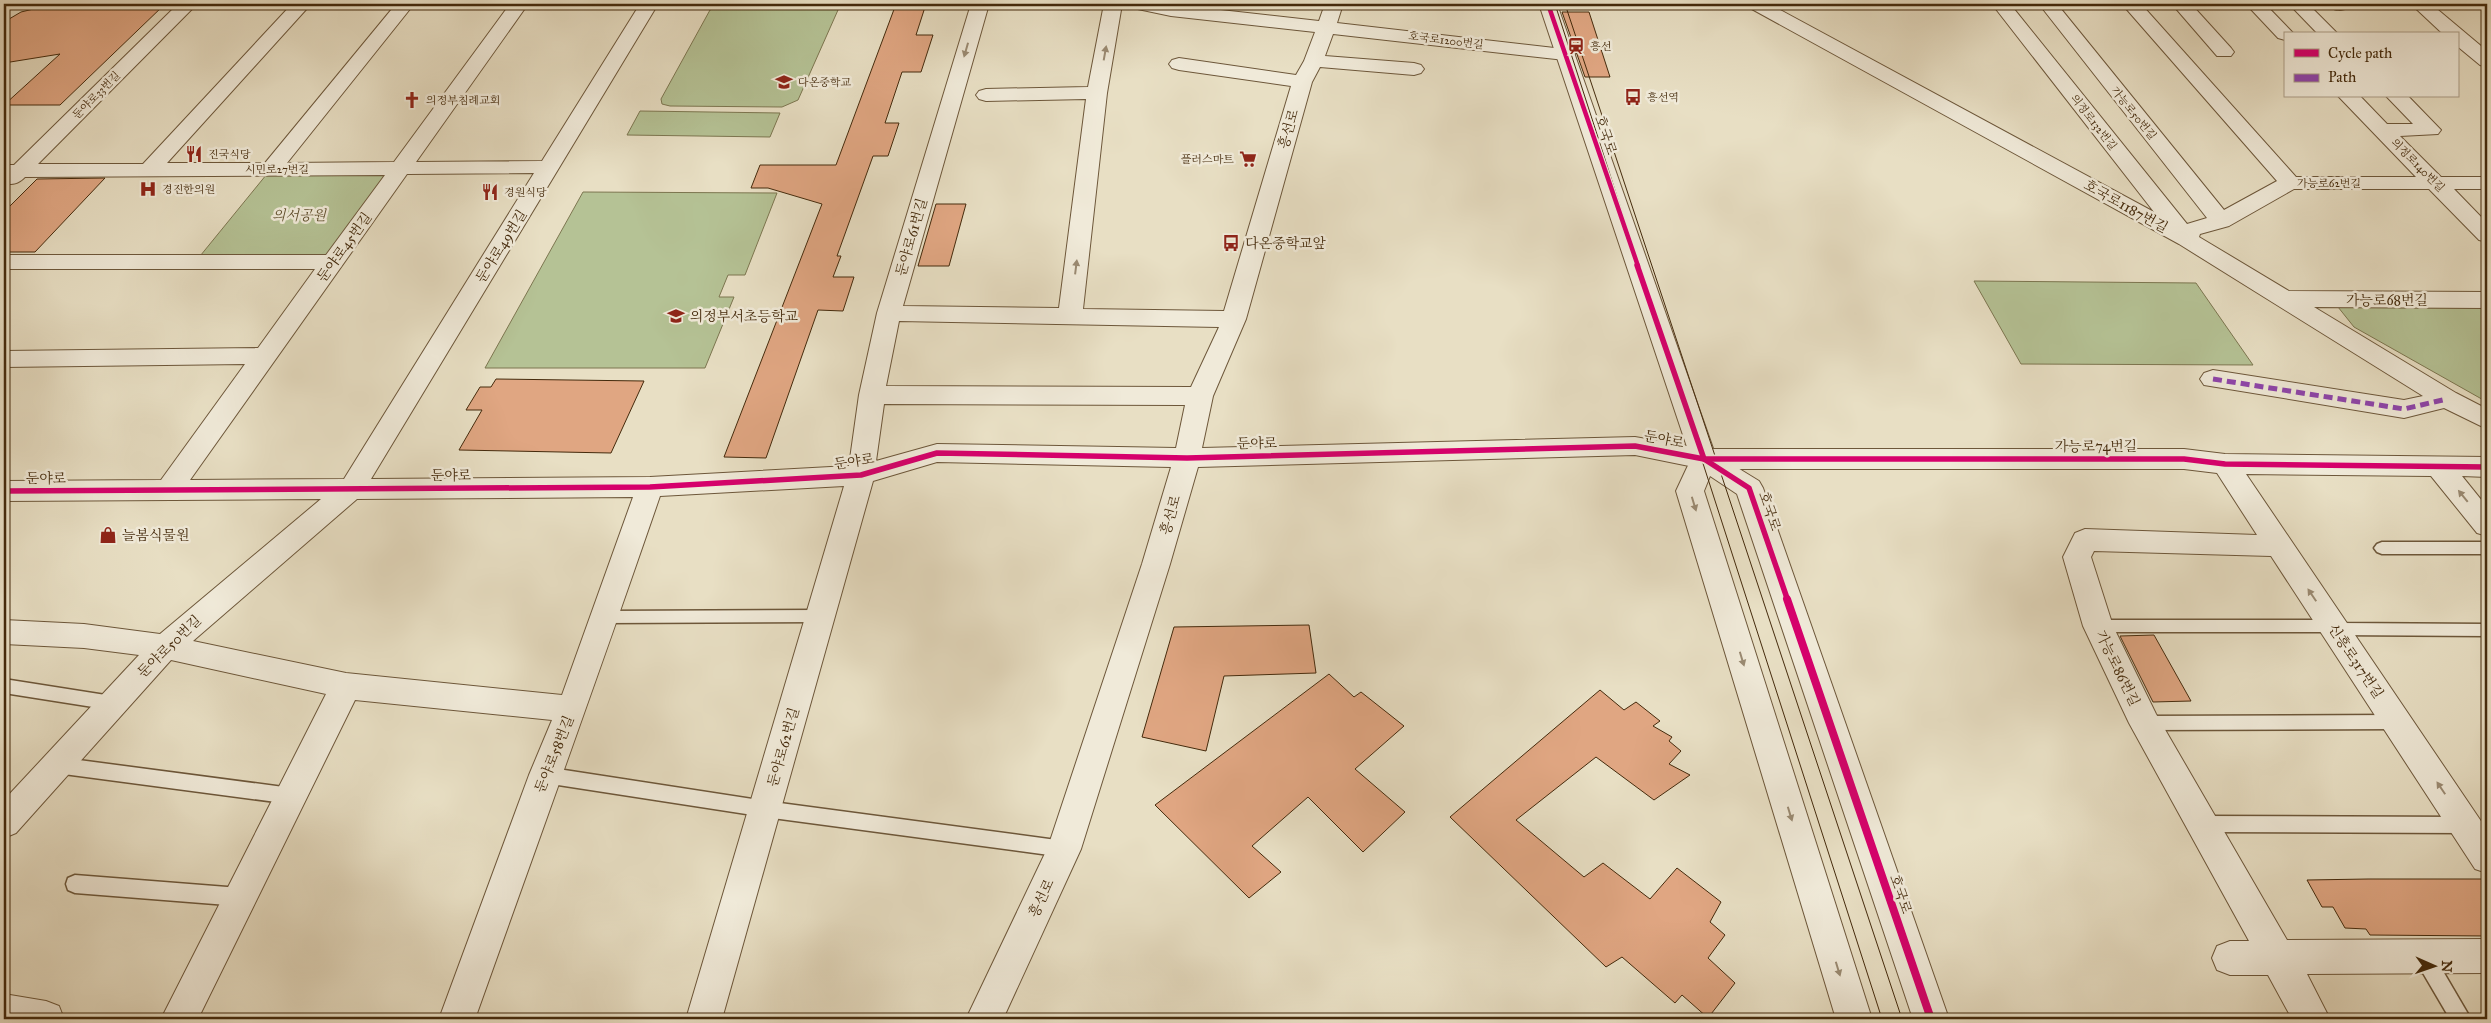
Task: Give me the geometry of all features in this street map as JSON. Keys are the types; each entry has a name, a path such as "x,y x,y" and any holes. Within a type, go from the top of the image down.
{"street":[{"name":"둔야로33번길","path":"4,186 11,171 188,4"},
{"path":"150,170 302,4"},
{"path":"271,169 405,4"},
{"name":"둔야로45번길","path":"168,490 519,4"},
{"name":"둔야로49번길","path":"352,488 648,4"},
{"name":"둔야로61번길","path":"861,475 872,395 889,313 980,4"},
{"path":"1070,315 1098,93 1113,4"},
{"name":"호국로1200번길","path":"1139,4 1171,10 1331,15 1564,54"},
{"name":"호국로","path":"1548,4 1704,459 1749,488 1931,1019"},
{"name":"의정로132번길","path":"2001,4 2187,239"},
{"name":"가능로50번길","path":"2048,4 2221,221"},
{"path":"2131,4 2290,183"},
{"path":"2180,4 2224,52"},
{"path":"2255,4 2284,33"},
{"path":"2298,4 2328,32"},
{"path":"2420,4 2453,32"},
{"name":"호국로1187번길","path":"1773,6 2187,239 2447,399 2487,420"},
{"name":"흥선로","path":"984,1019 1064,849 1156,564 1187,458 1200,396 1234,319 1308,71 1331,15"},
{"path":"2458,37 2487,61"},
{"path":"1179,64 1308,71 1414,69"},
{"path":"986,95 1098,93"},
{"name":"의정로140번길","path":"2350,98 2487,234"},
{"path":"2382,130 2431,130 2398,98"},
{"name":"시민로27번길","path":"11,171 550,167"},
{"name":"가능로62번길","path":"2187,239 2191,230 2221,221 2290,183 2487,183"},
{"path":"4,262 332,262"},
{"name":"가능로68번길","path":"2287,299 2487,300"},
{"path":"889,313 1234,319"},
{"path":"4,359 265,356"},
{"path":"2213,379 2404,409 2447,399"},
{"path":"872,395 1200,396"},
{"name":"둔야로","path":"4,491 650,487 861,475 937,453 1187,458 1635,446 1704,459"},
{"path":"1704,459 1690,491 1854,1019"},
{"name":"가능로74번길","path":"1704,459 2184,459 2225,464 2487,467"},
{"name":"신흥로317번길","path":"2225,464 2487,858"},
{"path":"2439,467 2487,526"},
{"name":"둔야로62번길","path":"704,1019 861,475"},
{"name":"둔야로58번길","path":"457,1019 545,775 572,709 650,487"},
{"name":"둔야로50번길","path":"4,823 165,647 352,488"},
{"name":"가능로86번길","path":"2279,546 2085,540 2077,557 2098,626 2145,723 2312,1019"},
{"path":"4,632 84,636 165,647 346,686 572,709"},
{"path":"178,1019 346,686"},
{"path":"2230,958 2487,956"},
{"path":"4,1012 46,1019"}],"lane":[{"path":"2382,548 2487,548"},
{"path":"605,617 820,616"},
{"path":"2098,626 2487,630"},
{"path":"4,686 112,704"},
{"path":"2145,723 2397,722"},
{"path":"56,765 290,796"},
{"path":"545,775 765,809 1064,849"},
{"path":"2203,824 2465,825"},
{"path":"76,884 240,897"},
{"path":"2423,956 2461,1019"}],"green space":[{"path":"722,4 829,4 835,6 838,10 798,100 782,107 670,106 662,104 661,99 710,10"},
{"path":"640,111 780,113 770,137 627,135"},
{"name":"의서공원","path":"402,168 332,262 196,261 271,169"},
{"path":"583,192 777,193 745,275 728,275 719,297 734,297 705,368 485,368"},
{"path":"1974,281 2196,283 2253,365 2021,364"},
{"path":"2338,307 2487,308 2487,402 2354,327"}],"building":[{"path":"54,4 76,4 73,6 164,5 60,105 4,105 60,54 4,63 4,22 21,12"},
{"path":"896,4 926,4 916,35 933,35 921,72 902,72 885,123 899,123 888,156 873,156 837,256 841,256 833,277 854,277 843,311 818,310 766,458 724,457 822,204 768,188 751,188 760,165 836,165"},
{"path":"1562,12 1589,12 1610,77 1585,77"},
{"path":"105,178 35,252 4,252 4,212 37,179"},
{"path":"936,204 966,204 949,266 918,266"},
{"path":"496,379 644,381 611,453 459,450 482,410 466,410 480,387 491,387"},
{"path":"1309,625 1316,673 1224,676 1206,751 1142,737 1174,627"},
{"path":"2154,635 2191,701 2153,702 2120,636"},
{"path":"1329,674 1354,697 1361,692 1404,726 1355,769 1405,812 1363,852 1308,797 1252,846 1281,872 1249,898 1155,805"},
{"path":"1600,690 1624,710 1636,702 1660,721 1653,726 1672,737 1669,741 1681,751 1669,764 1690,775 1654,800 1596,757 1516,820 1584,877 1603,863 1650,899 1677,868 1721,902 1710,922 1725,935 1708,958 1735,983 1708,1018 1682,995 1675,1003 1622,957 1606,967 1450,817"},
{"path":"2487,879 2487,936 2370,935 2366,929 2345,928 2333,907 2322,907 2307,880"}],"tram line":[{"path":"1555,4 1882,1019"},
{"path":"1565,4 1902,1019"}],"marked path":[{"path":"2213,379 2404,409 2447,399"}],"cycle path":[{"path":"1548,4 1704,459 1749,488 1931,1019"},
{"path":"4,491 650,487 861,475 937,453 1187,458 1635,446 1704,459 2184,459 2225,464 2487,467"}],"place":[{"name":"흥선","path":"1576,46"},
{"name":"다온중학교","path":"784,82"},
{"name":"흥선역","path":"1633,97"},
{"name":"의정부침례교회","path":"412,100"},
{"name":"진국식당","path":"194,154"},
{"name":"플러스마트","path":"1248,159"},
{"name":"경진한의원","path":"148,189"},
{"name":"경원식당","path":"490,192"},
{"name":"다온중학교앞","path":"1231,243"},
{"name":"의정부서초등학교","path":"676,316"},
{"name":"늘봄식물원","path":"108,535"}]}
